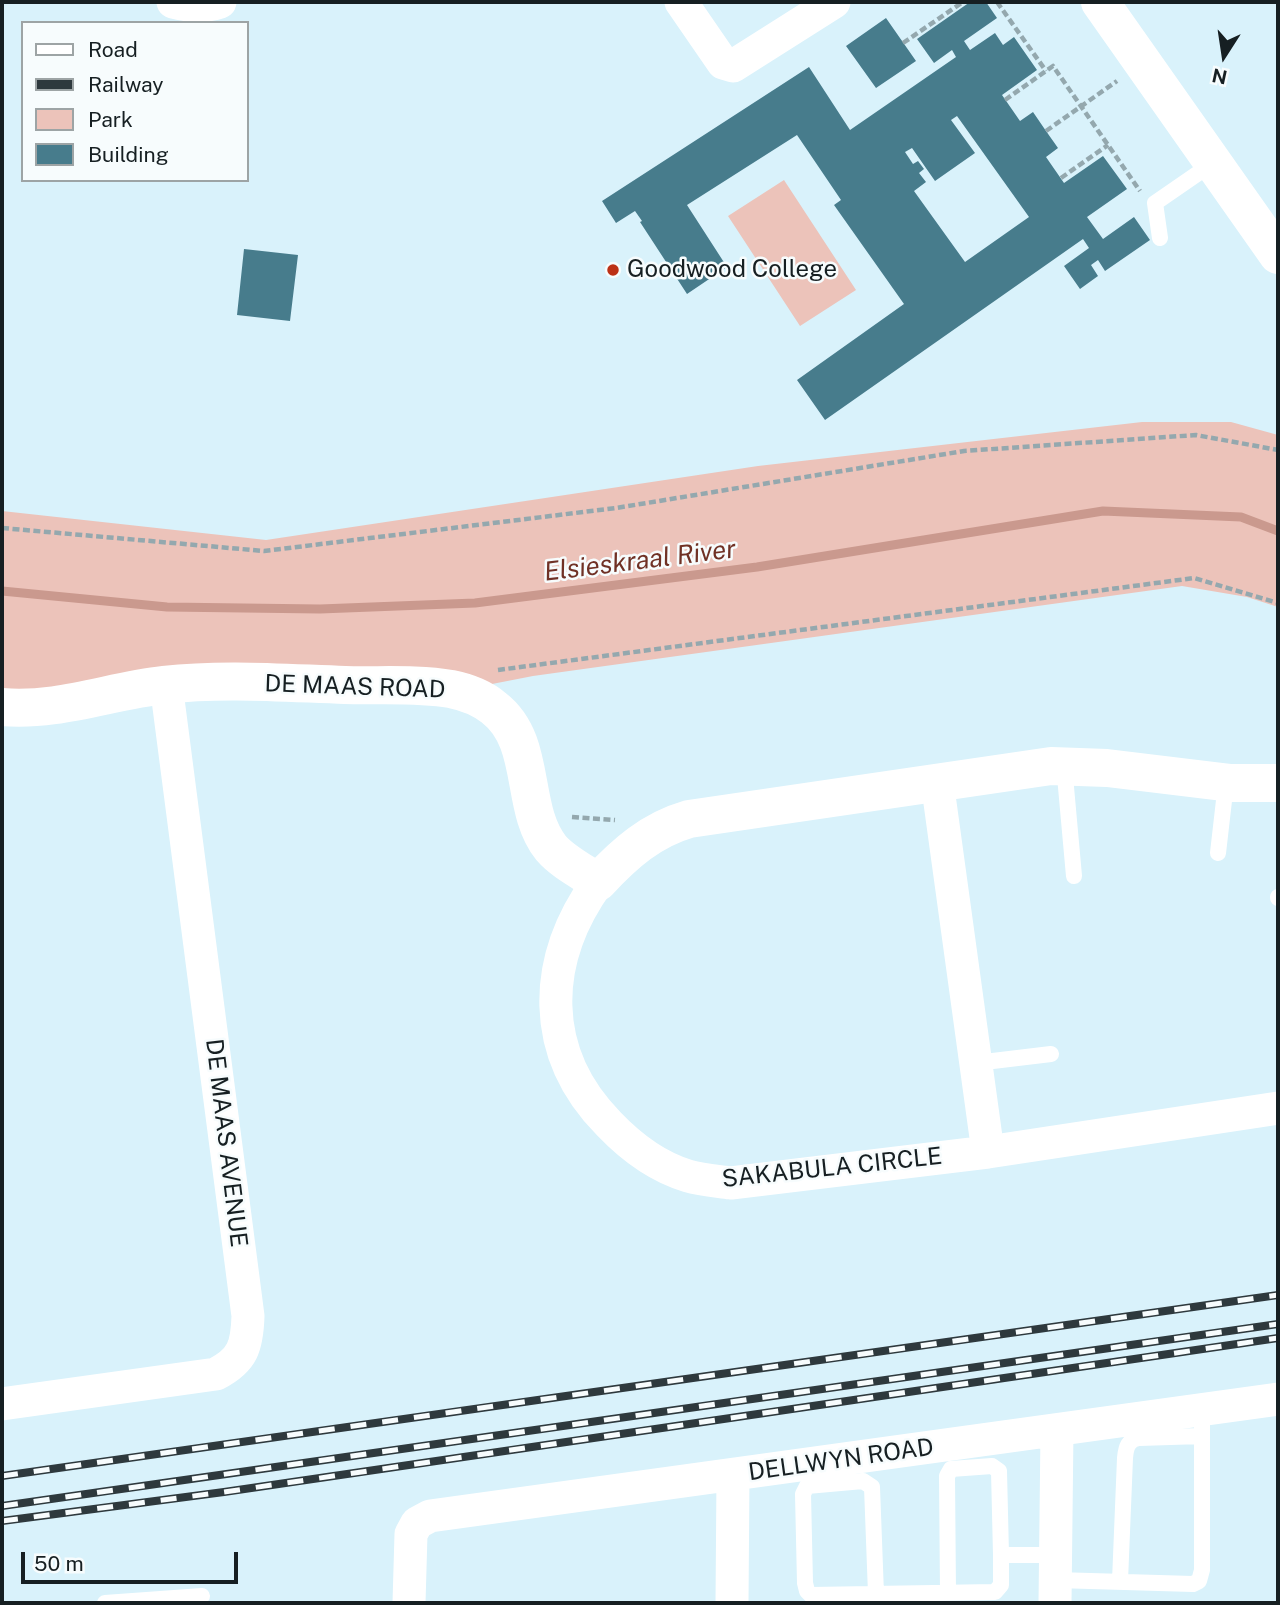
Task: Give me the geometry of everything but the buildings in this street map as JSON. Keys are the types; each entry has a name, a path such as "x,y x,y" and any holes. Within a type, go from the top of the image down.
{"street":[{"path":"173,2 213,3"},
{"path":"681,2 723,63 728,66 738,65 834,2"},
{"path":"1100,2 1278,255"},
{"name":"DE MAAS ROAD","path":"2,707 31,708 166,684 273,683 434,687 471,695 493,707 511,725 521,749 538,822 552,848 598,882"},
{"name":"DE MAAS AVENUE","path":"2,1404 216,1374 237,1360 248,1334 248,1316 166,684"},
{"name":"SAKABULA CIRCLE","path":"1278,783 1226,783 1064,765 708,815 676,823 636,845 598,882 574,920 562,957 556,1008 561,1046 574,1080 593,1108 623,1139 657,1163 689,1176 731,1183 988,1152 1278,1108"},
{"path":"937,781 988,1152"},
{"name":"DELLWYN ROAD","path":"409,1603 411,1534 417,1523 429,1516 1057,1430 1202,1423 1278,1399"},
{"path":"1056,1580 1057,1430"},
{"path":"732,1603 733,1475"}],"lane":[{"path":"1160,238 1155,203 1213,163"},
{"path":"1064,765 1074,876"},
{"path":"1218,853 1226,783"},
{"path":"976,1063 1051,1054"},
{"path":"1001,1555 1056,1580 1193,1584 1200,1579 1202,1570 1202,1423 1133,1439 1128,1444 1125,1458 1120,1581"},
{"path":"876,1594 872,1487 863,1481 807,1486 803,1492 804,1583 807,1591 814,1595 948,1593 998,1590 1001,1586 999,1471 992,1466 951,1469 947,1476 948,1593"},
{"path":"105,1603 202,1596"}],"path":[{"path":"903,43 962,2"},
{"path":"997,2 1046,71"},
{"path":"1005,100 1053,66 1150,204 1155,203"},
{"path":"1046,131 1126,75"},
{"path":"1060,178 1108,145"},
{"path":"2,528 264,551 616,508 964,451 1196,435 1278,450"},
{"path":"487,673 506,668 1194,578 1278,603"},
{"path":"567,816 623,821"}],"green space":[{"path":"784,180 856,290 800,326 728,216"},
{"path":"1142,422 1231,422 1278,435 1278,607 1247,597 1182,586 533,676 492,684 73,686 2,694 2,511 266,540 758,466"}],"waterway":[{"name":"Elsieskraal River","path":"2,591 167,607 320,609 475,603 757,567 1103,511 1241,517 1278,531"}],"railway":[{"path":"2,1476 1278,1295"},
{"path":"2,1506 1278,1324"},
{"path":"2,1521 224,1492 1278,1338"}],"place":[{"name":"Goodwood College","path":"613,270"}]}
